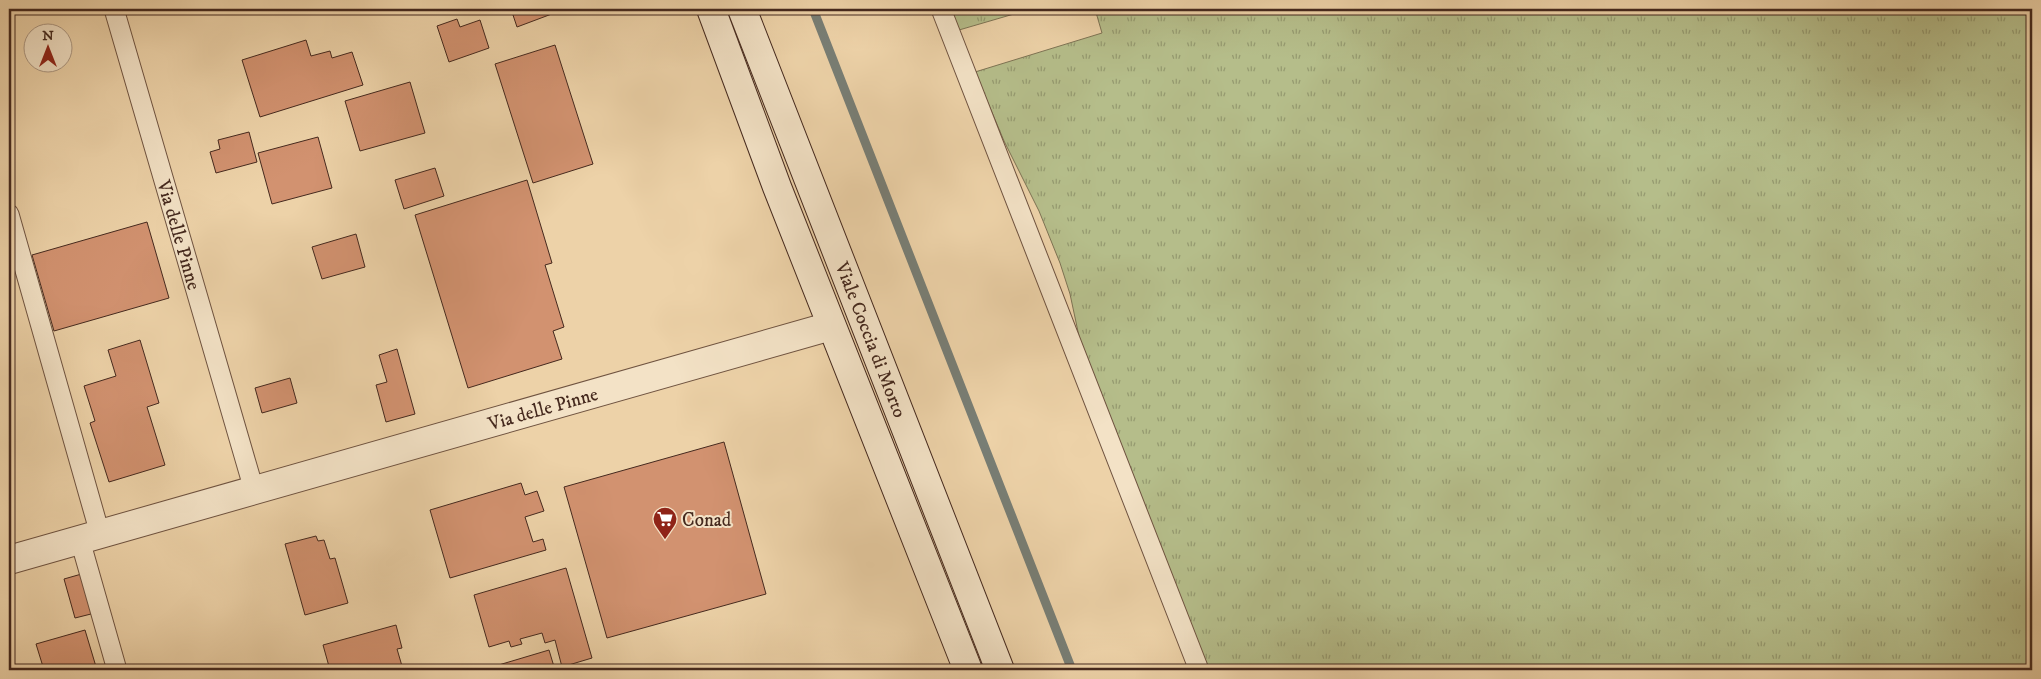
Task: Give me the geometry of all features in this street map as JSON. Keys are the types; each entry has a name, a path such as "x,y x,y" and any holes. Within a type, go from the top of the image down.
{"street":[{"name":"Viale Coccia di Morto","path":"710,9 831,326 968,670"},
{"name":"Viale Coccia di Morto","path":"742,9 820,204 1000,670"},
{"name":"Via delle Pinne","path":"9,560 831,326"}],"lane":[{"name":"Via delle Pinne","path":"114,9 254,490"},
{"path":"941,9 1199,670"},
{"path":"9,214 90,537 117,670"}],"green space":[{"path":"951,9 1031,9 959,30"},
{"path":"1095,9 2032,9 2032,670 1208,670 1080,341 1070,294 1060,263 1039,211 1004,141 975,72 1102,33"}],"building":[{"path":"511,9 555,9 557,12 517,27"},
{"path":"457,19 460,27 480,20 489,48 449,62 437,26"},
{"path":"306,40 311,56 330,51 332,58 352,52 363,85 260,117 242,60"},
{"path":"555,45 593,164 533,183 495,64"},
{"path":"410,82 425,133 360,151 345,101"},
{"path":"249,132 257,162 216,173 210,152 220,149 218,140"},
{"path":"318,137 332,188 272,204 258,153"},
{"path":"435,168 444,196 404,209 395,180"},
{"path":"527,180 552,263 545,265 564,327 553,331 562,359 468,388 415,215"},
{"path":"147,222 169,298 54,331 32,255"},
{"path":"356,234 365,267 322,279 312,247"},
{"path":"140,340 159,403 147,407 165,465 109,482 90,423 95,421 84,386 116,376 108,350"},
{"path":"397,349 415,414 386,422 376,385 387,382 379,355"},
{"path":"290,378 297,403 262,413 255,388"},
{"name":"Conad","path":"724,442 766,594 607,638 564,487"},
{"path":"521,483 525,495 537,491 544,511 525,517 533,542 543,539 546,550 450,578 430,510"},
{"path":"316,536 318,541 324,540 330,559 335,558 348,603 305,615 285,544"},
{"path":"566,568 592,658 562,667 555,640 545,643 542,633 520,639 522,644 511,647 509,641 489,647 474,595"},
{"path":"85,573 95,613 75,618 64,579"},
{"path":"396,625 402,648 397,649 402,666 386,670 330,670 323,645"},
{"path":"85,630 97,670 44,670 36,644"},
{"path":"549,650 555,670 482,670"}],"waterway":[{"path":"813,9 1072,670"}],"place":[{"name":"Conad","path":"665,540"}]}
